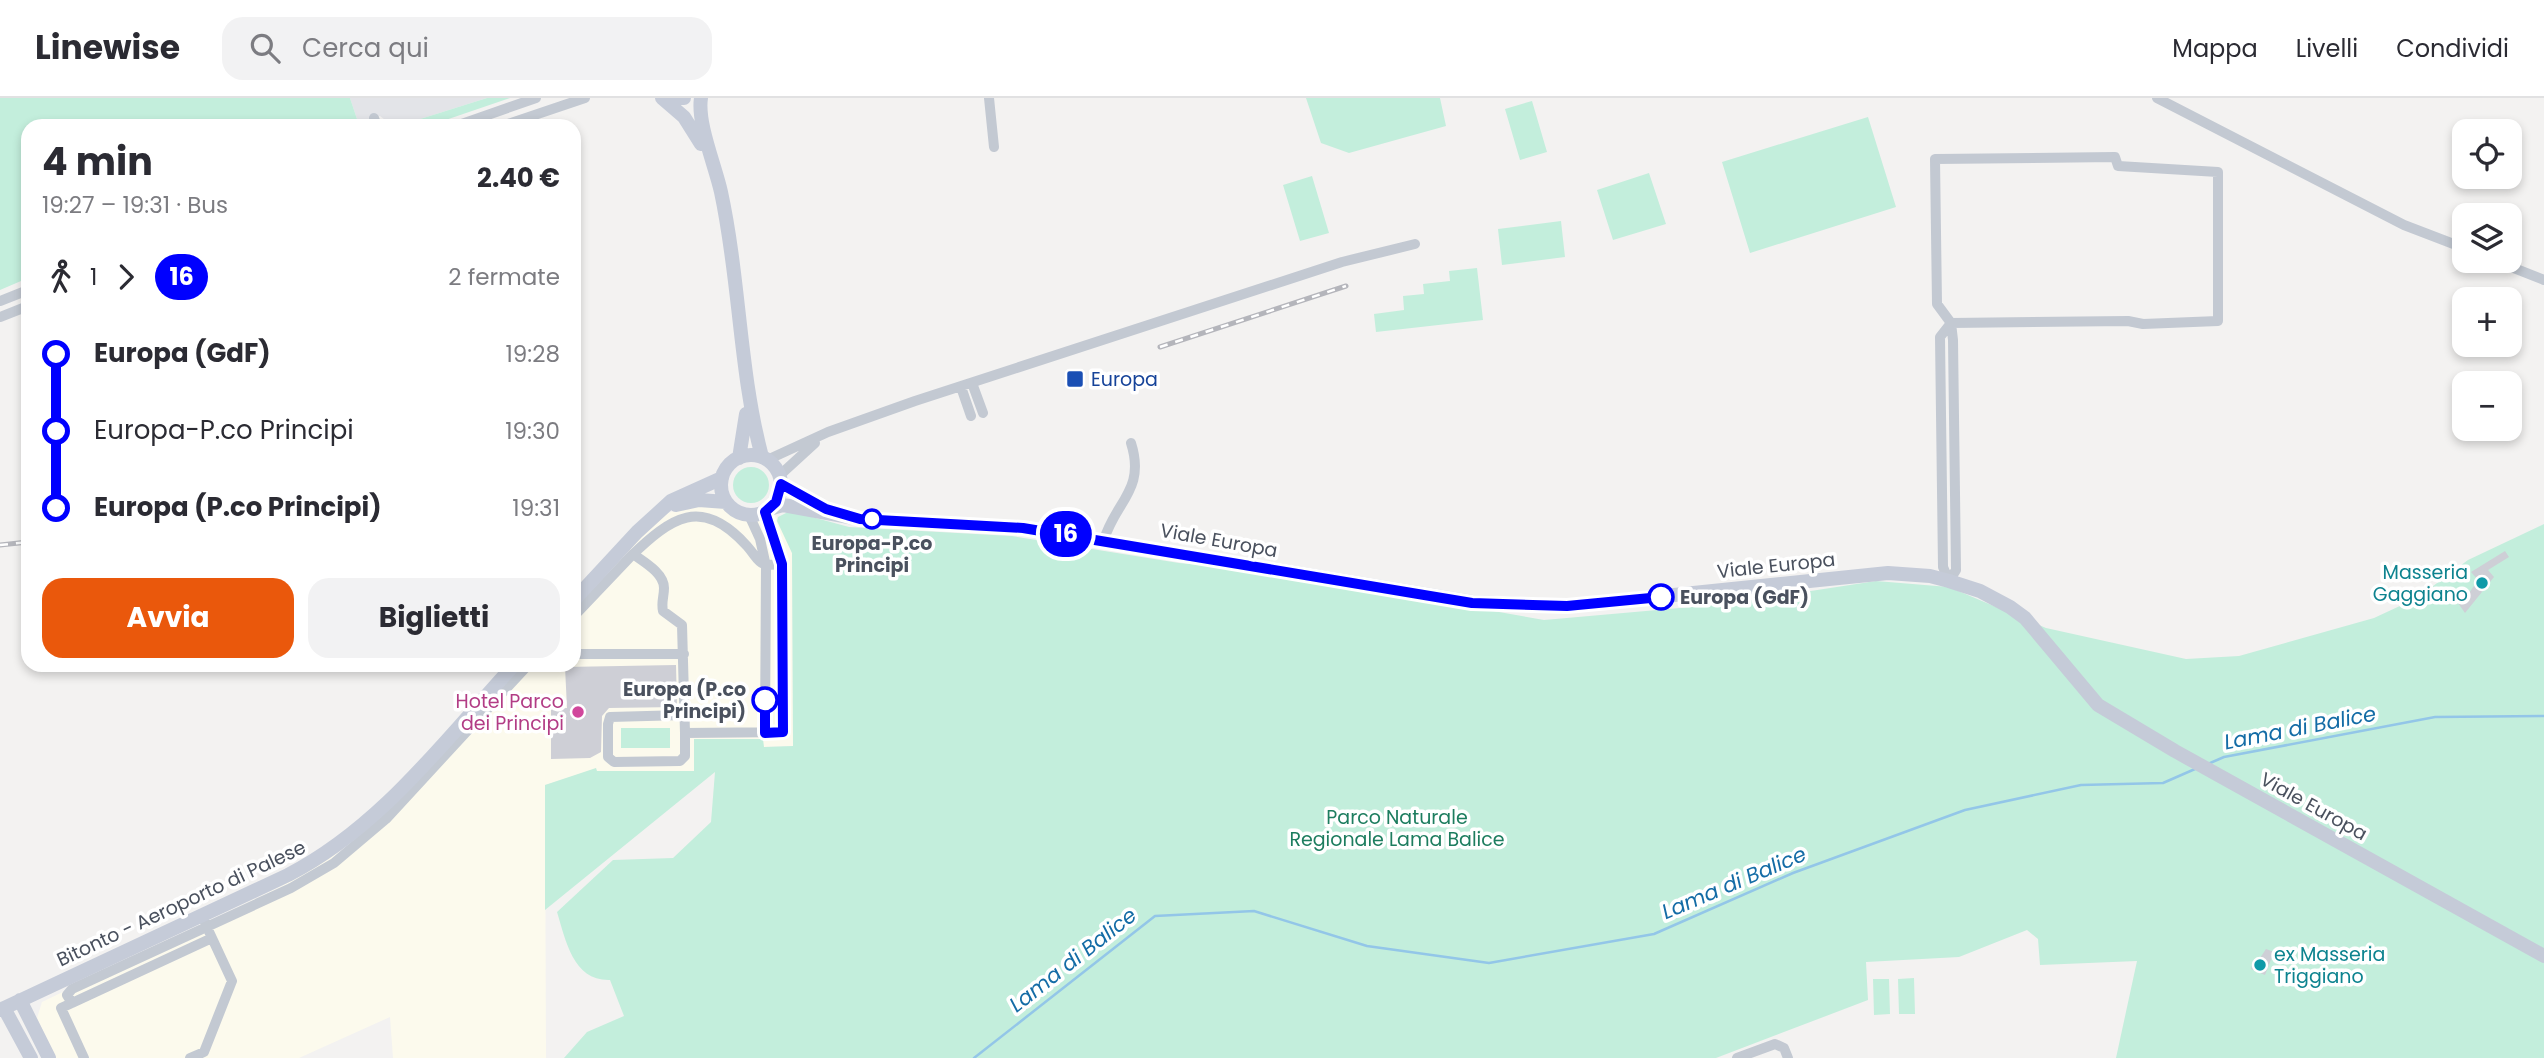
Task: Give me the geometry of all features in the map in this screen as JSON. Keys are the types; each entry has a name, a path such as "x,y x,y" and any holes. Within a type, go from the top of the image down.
{"main road":[{"path":"662,98 684,98"},
{"path":"662,98 684,117 696,132 717,177"},
{"path":"701,98 701,119 717,177 727,234 747,395 764,458 780,480 776,502 767,511 749,515 732,509 722,495 722,478 728,466 739,458 764,458"},
{"path":"739,458 745,432 747,395"},
{"path":"581,592 671,500 722,478"},
{"name":"Viale Europa","path":"780,480 826,509 860,519"},
{"path":"663,509 699,500 726,502"},
{"name":"Viale Europa","path":"767,511 793,506 860,519 1004,526 1104,540 1472,603 1521,606 1625,601 1888,573 1930,576 1980,591 2018,612 2098,705 2175,751 2544,956"},
{"name":"Bitonto - Aeroporto di Palese","path":"2,1009 204,921 322,857 379,811 508,672"},
{"path":"20,1000 49,1058"},
{"path":"2,1009 31,1058"}],"street":[{"path":"476,119 536,98"},
{"path":"522,119 585,98"},
{"path":"989,98 994,147"},
{"path":"2157,98 2404,225 2452,243"},
{"path":"2115,157 2119,166 2218,172 2218,321 2143,324 2128,321 1951,323 1937,304 1935,159 2115,157"},
{"path":"764,458 828,432 972,383 1342,262 1415,244"},
{"path":"2522,271 2544,279"},
{"path":"0,301 21,293"},
{"path":"0,317 21,309"},
{"path":"1949,581 1944,567 1940,337 1951,323"},
{"path":"972,383 983,413"},
{"path":"961,387 971,416"},
{"path":"780,480 828,432"},
{"path":"1104,540 1106,531 1129,495 1135,456 1131,443"},
{"path":"685,733 783,732 782,564 767,511"},
{"path":"749,515 760,539 766,566 765,733"},
{"path":"581,609 659,529 679,520 694,517 719,523 748,547 757,561 766,566 782,564"},
{"path":"585,588 611,573 633,554"},
{"path":"633,554 661,576 664,584 661,601 663,611 682,625 685,756 680,761 614,762 608,757 610,716 684,715"},
{"path":"581,654 684,654"},
{"path":"72,1003 67,995 72,989 204,921 291,888 325,869 364,839 406,797 522,672"},
{"path":"765,691 783,692"},
{"path":"435,752 459,740"},
{"path":"379,811 406,797"},
{"path":"190,1058 204,1052 232,981 204,921"},
{"path":"84,1058 61,1009 212,938"},
{"path":"1737,1058 1775,1044 1784,1048 1787,1058"}],"shaded area":[{"path":"350,98 487,98 420,119 384,119 380,116 357,119"},
{"path":"697,504 724,508 730,514 750,523 776,515 792,553 793,746 763,747 763,739 694,739 694,771 596,769 545,785 546,1058 393,1058 390,1017 299,1058 56,1058 37,1018 42,1002 282,886 349,846 516,672 581,672 581,601 635,542 668,513"}],"green space":[{"path":"0,98 350,98 357,119 21,119 21,281 0,290"},
{"path":"487,98 510,98 448,119 420,119"},
{"path":"1306,98 1440,98 1446,126 1349,153 1321,143"},
{"path":"1532,101 1547,152 1520,160 1505,109"},
{"path":"1868,117 1896,207 1750,253 1722,162"},
{"path":"1649,173 1666,224 1613,240 1597,190"},
{"path":"1312,176 1329,233 1300,241 1283,185"},
{"path":"1561,221 1565,257 1502,265 1498,229"},
{"path":"1477,268 1483,320 1376,332 1374,314 1404,310 1403,296 1424,294 1423,284 1450,281 1449,271"},
{"path":"751,467 763,473 769,485 763,497 751,503 739,497 733,485 739,473"},
{"name":"Parco Naturale Regionale Lama Balice","path":"790,511 849,527 1012,536 1179,563 1266,571 1544,620 1725,604 1876,581 1949,587 2046,628 2186,659 2239,656 2374,618 2417,598 2468,560 2544,524 2544,1058 2116,1058 2137,961 2040,965 2038,939 2027,930 1959,957 1866,962 1868,1000 1716,1058 564,1058 587,1032 624,1016 610,980 597,979 579,967 568,947 557,912 613,860 673,858 711,822 715,772 545,910 545,785 596,768 597,771 694,771 694,739 763,739 764,747 793,746 792,553 777,521 778,517"},
{"path":"621,728 670,728 670,748 621,748"},
{"path":"1914,978 1915,1014 1899,1014 1898,979"},
{"path":"1873,979 1889,979 1890,1014 1874,1015"}],"building":[{"name":"Masseria Gaggiano","path":"2505,551 2509,557 2488,570 2494,577 2465,613 2458,603 2467,596 2478,580 2471,572"},
{"name":"Hotel Parco dei Principi","path":"676,665 677,707 609,708 602,716 601,752 590,758 551,759 551,709 567,708 565,672 581,672 581,667"},
{"name":"ex Masseria Triggiano","path":"2266,949 2274,952 2265,975 2251,969 2254,960 2258,961"}],"waterway":[{"name":"Lama di Balice","path":"2208,764 2224,757 2435,717 2544,716"},
{"name":"Lama di Balice","path":"974,1058 1155,916 1254,911 1367,946 1489,963 1654,934 1793,873 1965,810 2081,785 2163,783 2195,769"}],"railway":[{"path":"1160,347 1346,286"},
{"path":"0,545 21,543"}],"bus line":[{"name":"16","path":"765,700 765,733 783,732 782,564 765,512 776,502 781,484 826,509 860,519 1023,528 1472,603 1567,606 1661,597"}],"place":[{"name":"Europa","path":"1075,379"},
{"name":"Europa-P.co Principi","path":"872,519"},
{"name":"Masseria Gaggiano","path":"2482,583"},
{"name":"Europa (GdF)","path":"1661,597"},
{"name":"Europa (P.co Principi)","path":"765,700"},
{"name":"Hotel Parco dei Principi","path":"578,712"},
{"name":"ex Masseria Triggiano","path":"2260,965"}]}
